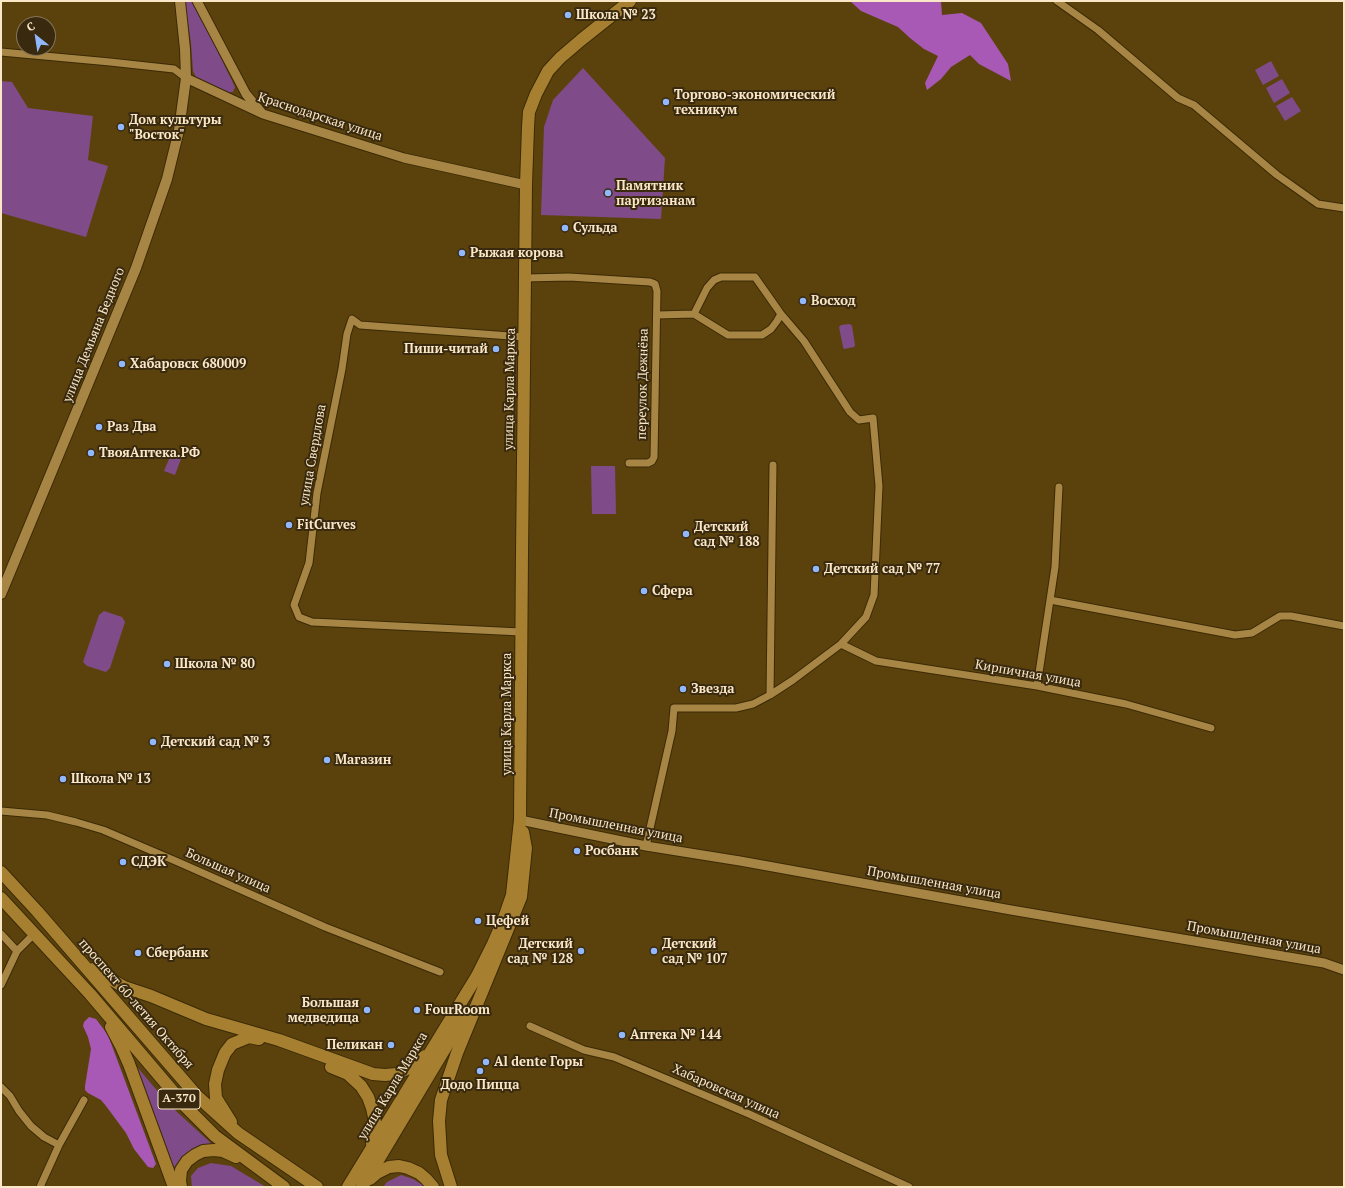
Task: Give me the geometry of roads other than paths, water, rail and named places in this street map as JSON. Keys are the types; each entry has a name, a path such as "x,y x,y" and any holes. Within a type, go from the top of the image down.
{"highway":[{"name":"улица Карла Маркса","path":"356,1185 368,1155 477,976 503,921 513,888 520,820 524,337 526,185 529,112 536,94 548,71 560,58 581,40 630,1"},
{"name":"улица Карла Маркса","path":"486,980 500,951 521,897 526,848 520,820"},
{"name":"проспект 60-летия Октября","path":"1,872 78,958 196,1096 238,1133 317,1187"},
{"name":"А-370","path":"1,898 90,994 191,1112 215,1136 284,1187"},
{"path":"78,958 98,973 124,987 151,996 206,1019 279,1040 373,1074 390,1075 402,1072 422,1059 435,1044"},
{"path":"356,1185 486,980"},
{"path":"451,1187 441,1155 439,1121 441,1100 456,1053 486,980"},
{"path":"90,994 114,1032 122,1048 174,1187"},
{"path":"238,1133 216,1098 215,1084 223,1058 228,1049 232,1044 249,1037 261,1040 348,1074 368,1097 374,1115 373,1138 368,1155"},
{"path":"182,1187 180,1181 181,1170 187,1161 203,1151 214,1150 223,1151 249,1164 284,1187"},
{"path":"356,1185 389,1167 399,1166 419,1173 433,1187"}],"main road":[{"path":"180,1 185,49 186,78"},
{"name":"улица Демьяна Бедного","path":"1,594 136,268 167,180 178,130 186,78"}],"street":[{"path":"197,1 246,94 263,114"},
{"path":"1057,1 1098,30 1178,98 1194,105 1277,175 1318,204 1344,208"},
{"path":"1,52 174,69 186,78"},
{"name":"Краснодарская улица","path":"186,78 263,114 404,158 526,185"},
{"name":"переулок Дежнёва","path":"525,278 569,277 650,282 655,284 657,291 657,315 654,457 652,461 648,463 629,463"},
{"path":"646,846 672,731 674,708 736,708 753,704 770,695 793,680 841,644 866,617 874,595 879,486 873,418 859,420 850,412 804,340 780,314 755,277 721,277 714,280 707,288 694,314"},
{"path":"657,315 694,314 728,335 762,335 771,329 780,314"},
{"name":"улица Свердлова","path":"521,632 312,622 299,617 294,605 309,562 317,493 342,369 346,334 352,319 360,325 524,337"},
{"path":"770,695 773,465"},
{"path":"1037,686 1055,567 1059,487"},
{"path":"1050,600 1235,635 1252,632 1280,616 1291,616 1344,626"},
{"name":"Кирпичная улица","path":"841,644 876,661 1037,686 1126,704 1211,728"},
{"name":"Большая улица","path":"1,811 47,815 102,830 325,927 440,972"},
{"name":"Промышленная улица","path":"520,820 646,846 740,861 1019,911 1324,963 1344,970"},
{"path":"1,934 17,951"},
{"path":"1,985 17,951 34,934"},
{"name":"Хабаровская улица","path":"530,1026 584,1050 614,1057 669,1080 749,1114 909,1187"},
{"path":"1,1087 10,1096 31,1126 44,1137 59,1145"},
{"path":"40,1187 59,1145 84,1100"}],"place":[{"name":"Школа № 23","path":"568,15"},
{"name":"Торгово-экономический техникум","path":"666,102"},
{"name":"Дом культуры \"Восток\"","path":"121,127"},
{"name":"Памятник партизанам","path":"608,193"},
{"name":"Сульда","path":"565,228"},
{"name":"Рыжая корова","path":"462,253"},
{"name":"Восход","path":"803,301"},
{"name":"Пиши-читай","path":"496,349"},
{"name":"Хабаровск 680009","path":"122,364"},
{"name":"Раз Два","path":"99,427"},
{"name":"ТвояАптека.РФ","path":"91,453"},
{"name":"FitCurves","path":"289,525"},
{"name":"Детский сад № 188","path":"686,534"},
{"name":"Детский сад № 77","path":"816,569"},
{"name":"Сфера","path":"644,591"},
{"name":"Школа № 80","path":"167,664"},
{"name":"Звезда","path":"683,689"},
{"name":"Детский сад № 3","path":"153,742"},
{"name":"Магазин","path":"327,760"},
{"name":"Школа № 13","path":"63,779"},
{"name":"Росбанк","path":"577,851"},
{"name":"СДЭК","path":"123,862"},
{"name":"Цефей","path":"478,921"},
{"name":"Детский сад № 128","path":"581,951"},
{"name":"Детский сад № 107","path":"654,951"},
{"name":"Сбербанк","path":"138,953"},
{"name":"Большая медведица","path":"367,1010"},
{"name":"FourRoom","path":"417,1010"},
{"name":"Аптека № 144","path":"622,1035"},
{"name":"Пеликан","path":"391,1045"},
{"name":"Al dente Горы","path":"486,1062"},
{"name":"Додо Пицца","path":"480,1071"}]}
